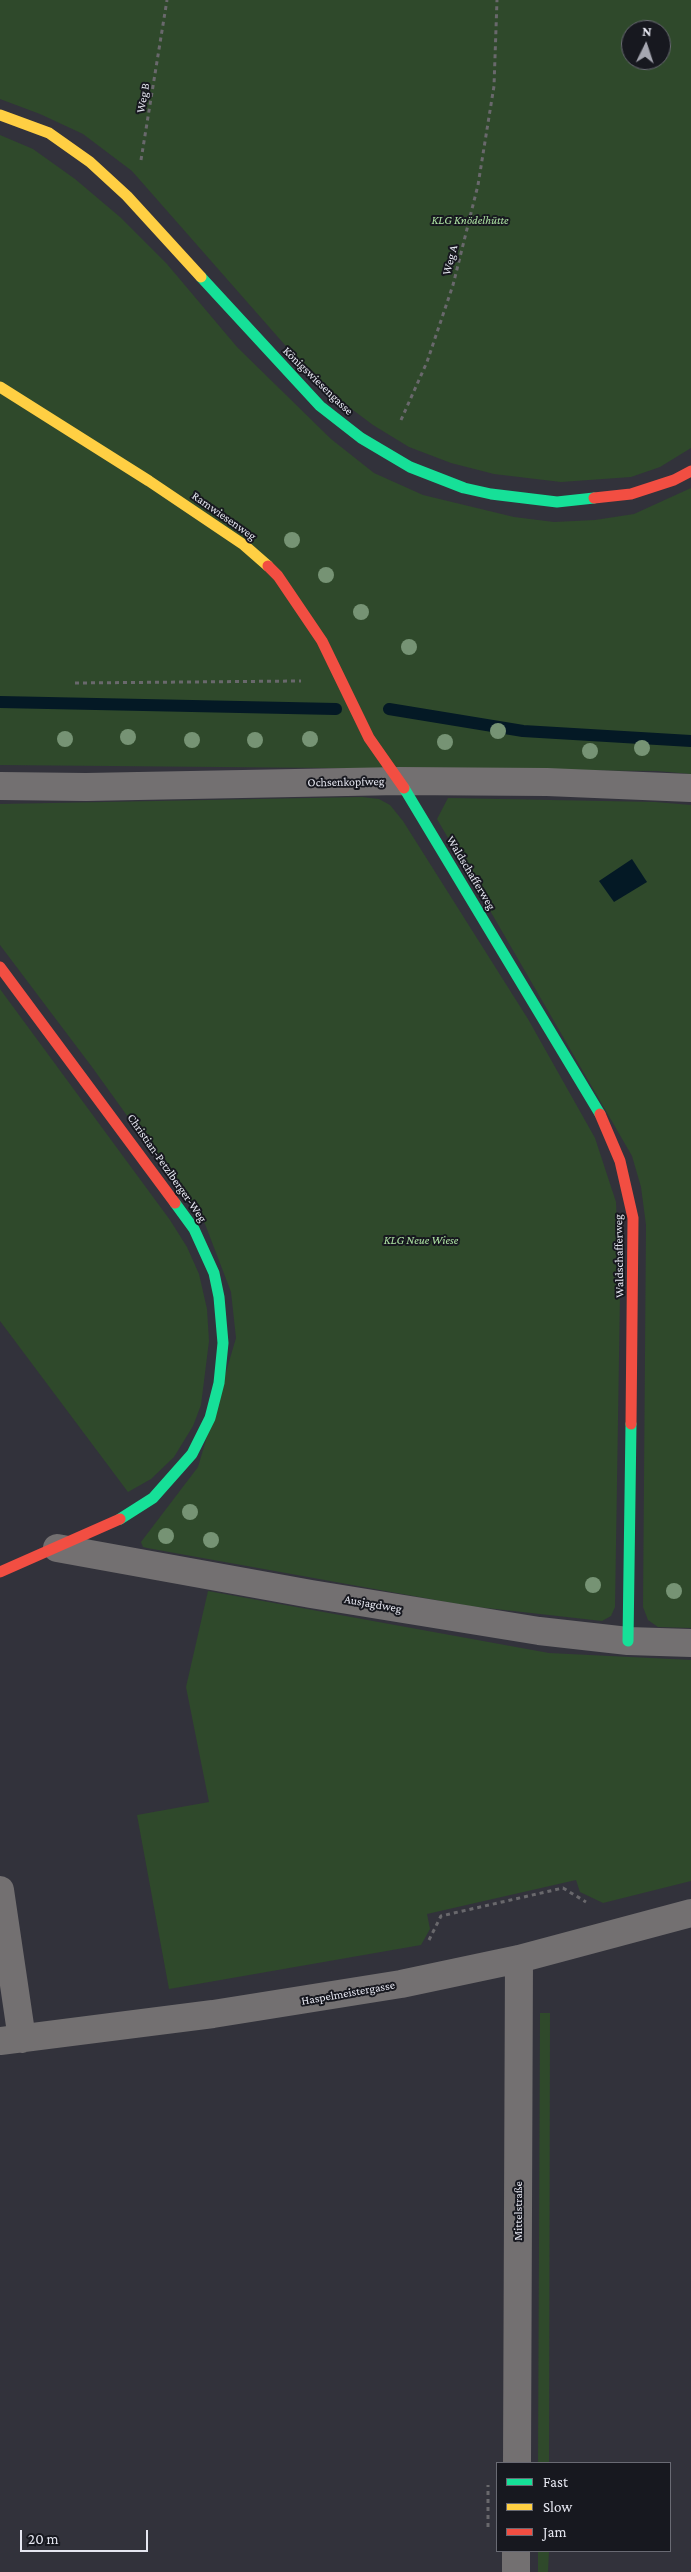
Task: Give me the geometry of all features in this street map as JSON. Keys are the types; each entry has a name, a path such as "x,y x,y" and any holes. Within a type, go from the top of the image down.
{"street":[{"name":"Königswiesengasse","path":"0,115 23,122 70,147 127,196 295,380 339,423 386,454 410,467 464,488 491,494 557,502 631,494 674,480 691,471"},
{"name":"Ramwiesenweg","path":"0,387 149,481 244,545 278,576 322,641 369,738 399,781"},
{"name":"Ochsenkopfweg","path":"0,786 86,787 399,781 547,782 691,788"},
{"name":"Waldschafferweg","path":"399,781 594,1102 620,1161 629,1191 634,1246 628,1641"},
{"name":"Christian-Petzlberger-Weg","path":"0,967 194,1229 214,1273 222,1320 223,1343 219,1383 210,1418 192,1454 153,1498 120,1519 0,1572"},
{"name":"Ausjagdweg","path":"57,1548 471,1621 559,1634 628,1641 691,1643"},
{"path":"0,1890 11,2040"},
{"name":"Haspelmeistergasse","path":"11,2040 307,2000 418,1981 519,1959 691,1913"},
{"name":"Mittelstraße","path":"517,2462 519,1959"},
{"path":"516,2552 516,2572"}],"path":[{"name":"Weg B","path":"127,196 139,171 167,0"},
{"name":"Weg A","path":"386,454 427,362 452,285 473,203 488,132 494,86 498,0"},
{"path":"75,683 300,681 338,674"}],"green space":[{"name":"KLG Knödelhütte","path":"0,0 691,0 691,448 660,467 631,477 561,482 494,474 451,463 409,447 373,425 341,401 299,361 132,171 83,134 40,114 0,99"},
{"path":"0,135 33,149 75,179 120,217 167,264 237,347 331,439 374,473 423,495 514,517 554,522 595,520 634,514 691,488 691,774 657,771 0,765"},
{"name":"KLG Neue Wiese","path":"362,797 379,799 390,805 403,821 528,1019 595,1138 616,1202 620,1294 615,1607 611,1616 602,1621 469,1606 147,1548 143,1547 141,1542 198,1467 236,1338 231,1292 205,1224 92,1067 0,945 0,804"},
{"path":"448,798 655,802 691,805 691,1628 658,1627 648,1620 643,1607 646,1225 641,1187 632,1156 437,819"},
{"path":"0,989 170,1220 187,1247 199,1274 207,1309 209,1341 201,1405 193,1426 174,1457 151,1479 128,1492 0,1321"},
{"path":"208,1591 549,1653 691,1660 691,1881 603,1903 580,1892 576,1880 427,1914 430,1929 421,1945 169,1989 137,1815 209,1802 186,1687"},
{"path":"540,2013 550,2013 549,2462 538,2462"},
{"path":"538,2552 549,2552 548,2572 538,2572"}],"water":[{"path":"632,859 647,882 614,902 599,881"}],"waterway":[{"path":"0,702 336,709"},
{"path":"389,709 523,731 691,741"}],"traffic: fast":[{"path":"201,277 320,406 361,438 410,467 464,488 491,494 557,502 594,498"},
{"path":"404,788 600,1114"},
{"path":"120,1519 153,1498 192,1454 210,1418 219,1383 223,1343 219,1297 214,1273 194,1229 175,1203"},
{"path":"628,1641 631,1424"}],"traffic: slow":[{"path":"0,115 49,133 90,162 127,196 201,277"},
{"path":"0,387 149,481 244,545 268,566"}],"traffic: jam":[{"path":"594,498 631,494 674,480 691,471"},
{"path":"268,566 278,576 322,641 369,738 404,788"},
{"path":"0,967 175,1203"},
{"path":"600,1114 620,1161 633,1218 631,1424"},
{"path":"0,1572 120,1519"}]}
